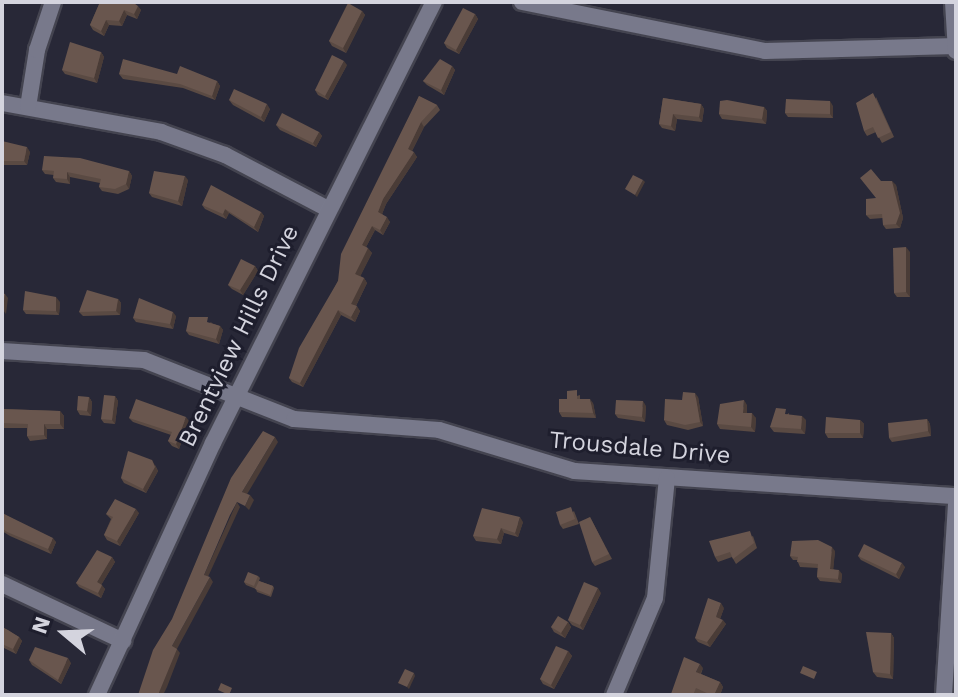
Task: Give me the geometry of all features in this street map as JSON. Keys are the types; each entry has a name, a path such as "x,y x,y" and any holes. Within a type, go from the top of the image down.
{"street":[{"path":"28,107 37,50 53,2"},
{"name":"Brentview Hills Drive","path":"97,695 236,395 434,2"},
{"path":"522,2 765,51 956,49 953,2"},
{"path":"2,103 116,121 191,142 328,209"},
{"name":"Trousdale Drive","path":"2,351 144,360 313,423 431,428 542,464 667,478 956,496"},
{"path":"614,695 655,598 667,478"},
{"path":"944,695 956,504"},
{"path":"2,584 123,641"}],"building":[{"path":"100,2 132,2 138,6 134,14 124,10 119,21 106,20 101,31 90,25"},
{"path":"348,3 362,11 343,48 329,41"},
{"path":"463,8 475,14 456,50 444,43"},
{"path":"70,42 101,52 94,78 62,70"},
{"path":"332,55 344,61 325,96 315,90"},
{"path":"123,59 177,74 180,66 217,81 212,96 180,84 119,74"},
{"path":"440,59 452,66 441,90 423,81"},
{"path":"234,89 267,104 261,117 229,100"},
{"path":"873,93 891,132 878,138 873,127 864,131 856,103"},
{"path":"419,96 437,105 421,122 408,149 414,152 383,199 378,212 387,217 380,230 372,226 362,245 368,248 355,274 364,278 351,304 357,306 351,317 338,310 300,383 289,378 299,348 338,281 341,254"},
{"path":"663,98 701,104 699,117 673,114 671,126 659,124"},
{"path":"786,99 830,101 830,114 785,113"},
{"path":"720,101 764,107 762,119 719,114"},
{"path":"282,113 319,132 313,143 276,125"},
{"path":"2,141 27,147 24,161 2,161"},
{"path":"44,156 80,158 129,171 126,184 115,189 99,187 101,179 67,172 67,179 53,178 54,171 42,170"},
{"path":"871,169 881,181 892,181 900,213 896,224 883,225 882,214 866,215 866,199 876,198 860,178"},
{"path":"154,171 185,176 178,201 149,193"},
{"path":"633,175 643,180 635,195 625,189"},
{"path":"211,185 261,212 254,227 225,209 223,214 202,205"},
{"path":"906,247 906,292 894,293 893,248"},
{"path":"241,259 255,266 240,290 228,285"},
{"path":"87,290 118,299 116,311 79,312"},
{"path":"25,291 56,297 56,311 23,310"},
{"path":"139,298 173,312 170,324 133,318"},
{"path":"189,317 208,317 207,322 220,326 216,339 186,331"},
{"path":"577,390 577,399 590,399 593,413 559,412 559,399 567,399 567,391"},
{"path":"683,392 695,393 700,422 685,425 664,420 665,399 682,400"},
{"path":"104,395 115,396 112,420 101,419"},
{"path":"78,396 89,397 87,411 77,410"},
{"path":"136,399 186,417 176,444 168,441 172,432 129,418"},
{"path":"616,400 643,401 642,417 615,414"},
{"path":"744,400 743,413 752,413 751,427 717,424 720,404"},
{"path":"776,408 786,409 785,414 802,416 801,429 770,427"},
{"path":"2,409 60,411 60,424 44,424 44,435 27,436 28,424 2,423"},
{"path":"826,417 860,420 860,433 825,433"},
{"path":"927,419 928,431 889,438 888,423"},
{"path":"263,431 275,437 242,492 250,495 245,506 237,502 230,515 204,575 210,577 172,646 177,649 158,695 138,695 153,650 172,619 231,478"},
{"path":"128,451 152,460 155,467 143,489 121,478"},
{"path":"115,499 136,509 117,541 104,535 113,517 106,514"},
{"path":"571,507 575,519 560,525 556,512"},
{"path":"482,508 520,517 515,533 501,528 497,539 473,536"},
{"path":"2,513 53,538 48,549 7,532 2,528"},
{"path":"590,517 609,554 592,562 579,522"},
{"path":"750,531 754,543 733,559 730,552 715,557 709,541"},
{"path":"818,540 832,547 830,569 839,570 838,579 817,577 818,564 797,562 798,557 790,556 792,541"},
{"path":"864,544 902,563 896,574 858,556"},
{"path":"97,550 112,557 97,582 102,585 98,593 76,583"},
{"path":"248,572 258,576 254,586 244,582"},
{"path":"259,581 273,586 270,595 255,589"},
{"path":"584,582 598,588 580,625 568,620"},
{"path":"708,598 721,603 716,617 723,620 707,642 695,638"},
{"path":"558,616 568,622 561,633 551,627"},
{"path":"2,627 19,637 13,649 2,644"},
{"path":"866,632 891,633 890,674 873,672"},
{"path":"556,646 568,651 551,685 540,679"},
{"path":"35,647 68,658 58,680 29,660"},
{"path":"684,657 700,664 696,672 720,682 714,695 696,688 693,695 671,694"},
{"path":"803,666 817,672 814,679 800,673"},
{"path":"405,669 414,673 407,687 398,683"},
{"path":"221,683 232,688 229,695 218,690"}]}
